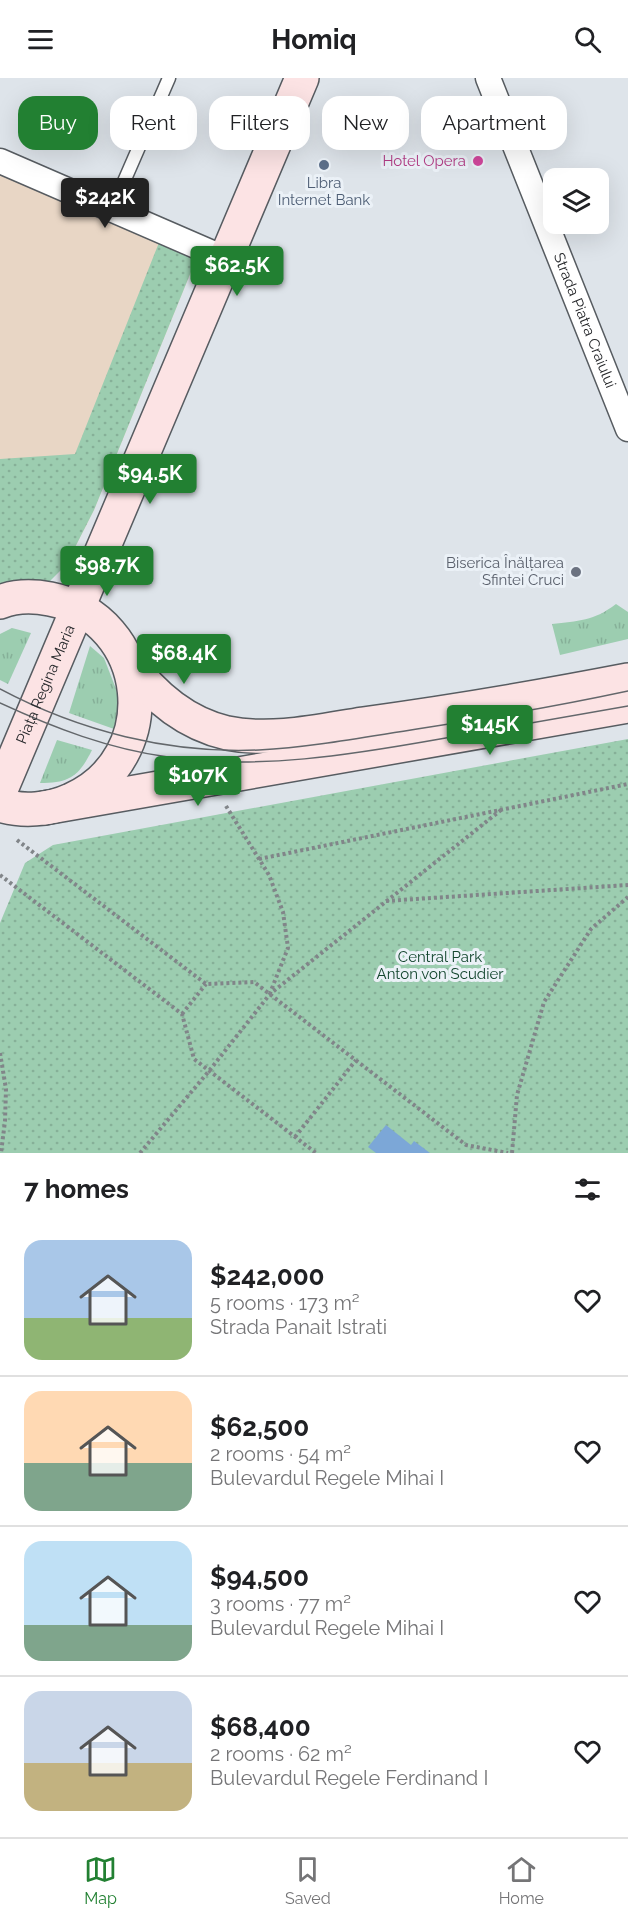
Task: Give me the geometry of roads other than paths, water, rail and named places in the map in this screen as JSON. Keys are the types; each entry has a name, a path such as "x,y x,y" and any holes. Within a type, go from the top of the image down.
{"main road":[{"path":"78,609 302,78"},
{"name":"Piața Regina Maria","path":"0,602 23,598 42,598 59,601 92,617 117,642 127,660 132,675 136,708 130,738 120,759 110,773 81,796 64,804 44,808 23,809 0,805"},
{"name":"Piața Regina Maria","path":"0,792 78,609"},
{"path":"127,660 148,687 174,709 213,729 253,736 284,735 447,712 628,680"},
{"path":"44,808 628,706"}],"street":[{"name":"Strada Piatra Craiului","path":"489,78 628,429"},
{"path":"0,160 226,259"}],"lane":[{"path":"112,209 169,78"}],"water":[{"path":"386,1125 411,1145 414,1141 430,1153 376,1153 368,1147"}],"tram line":[{"path":"0,689 61,717 125,737 158,744 225,750 279,749 338,741 497,716 628,691"},
{"path":"0,703 61,729 124,749 202,761 236,762 338,755 628,706"}],"place":[{"name":"Hotel Opera","path":"478,161"},
{"name":"Libra Internet Bank","path":"324,165"},
{"name":"Biserica Înălțarea Sfintei Cruci","path":"576,572"}],"park label":[{"name":"Central Park Anton von Scudier","path":"440,966"}]}
